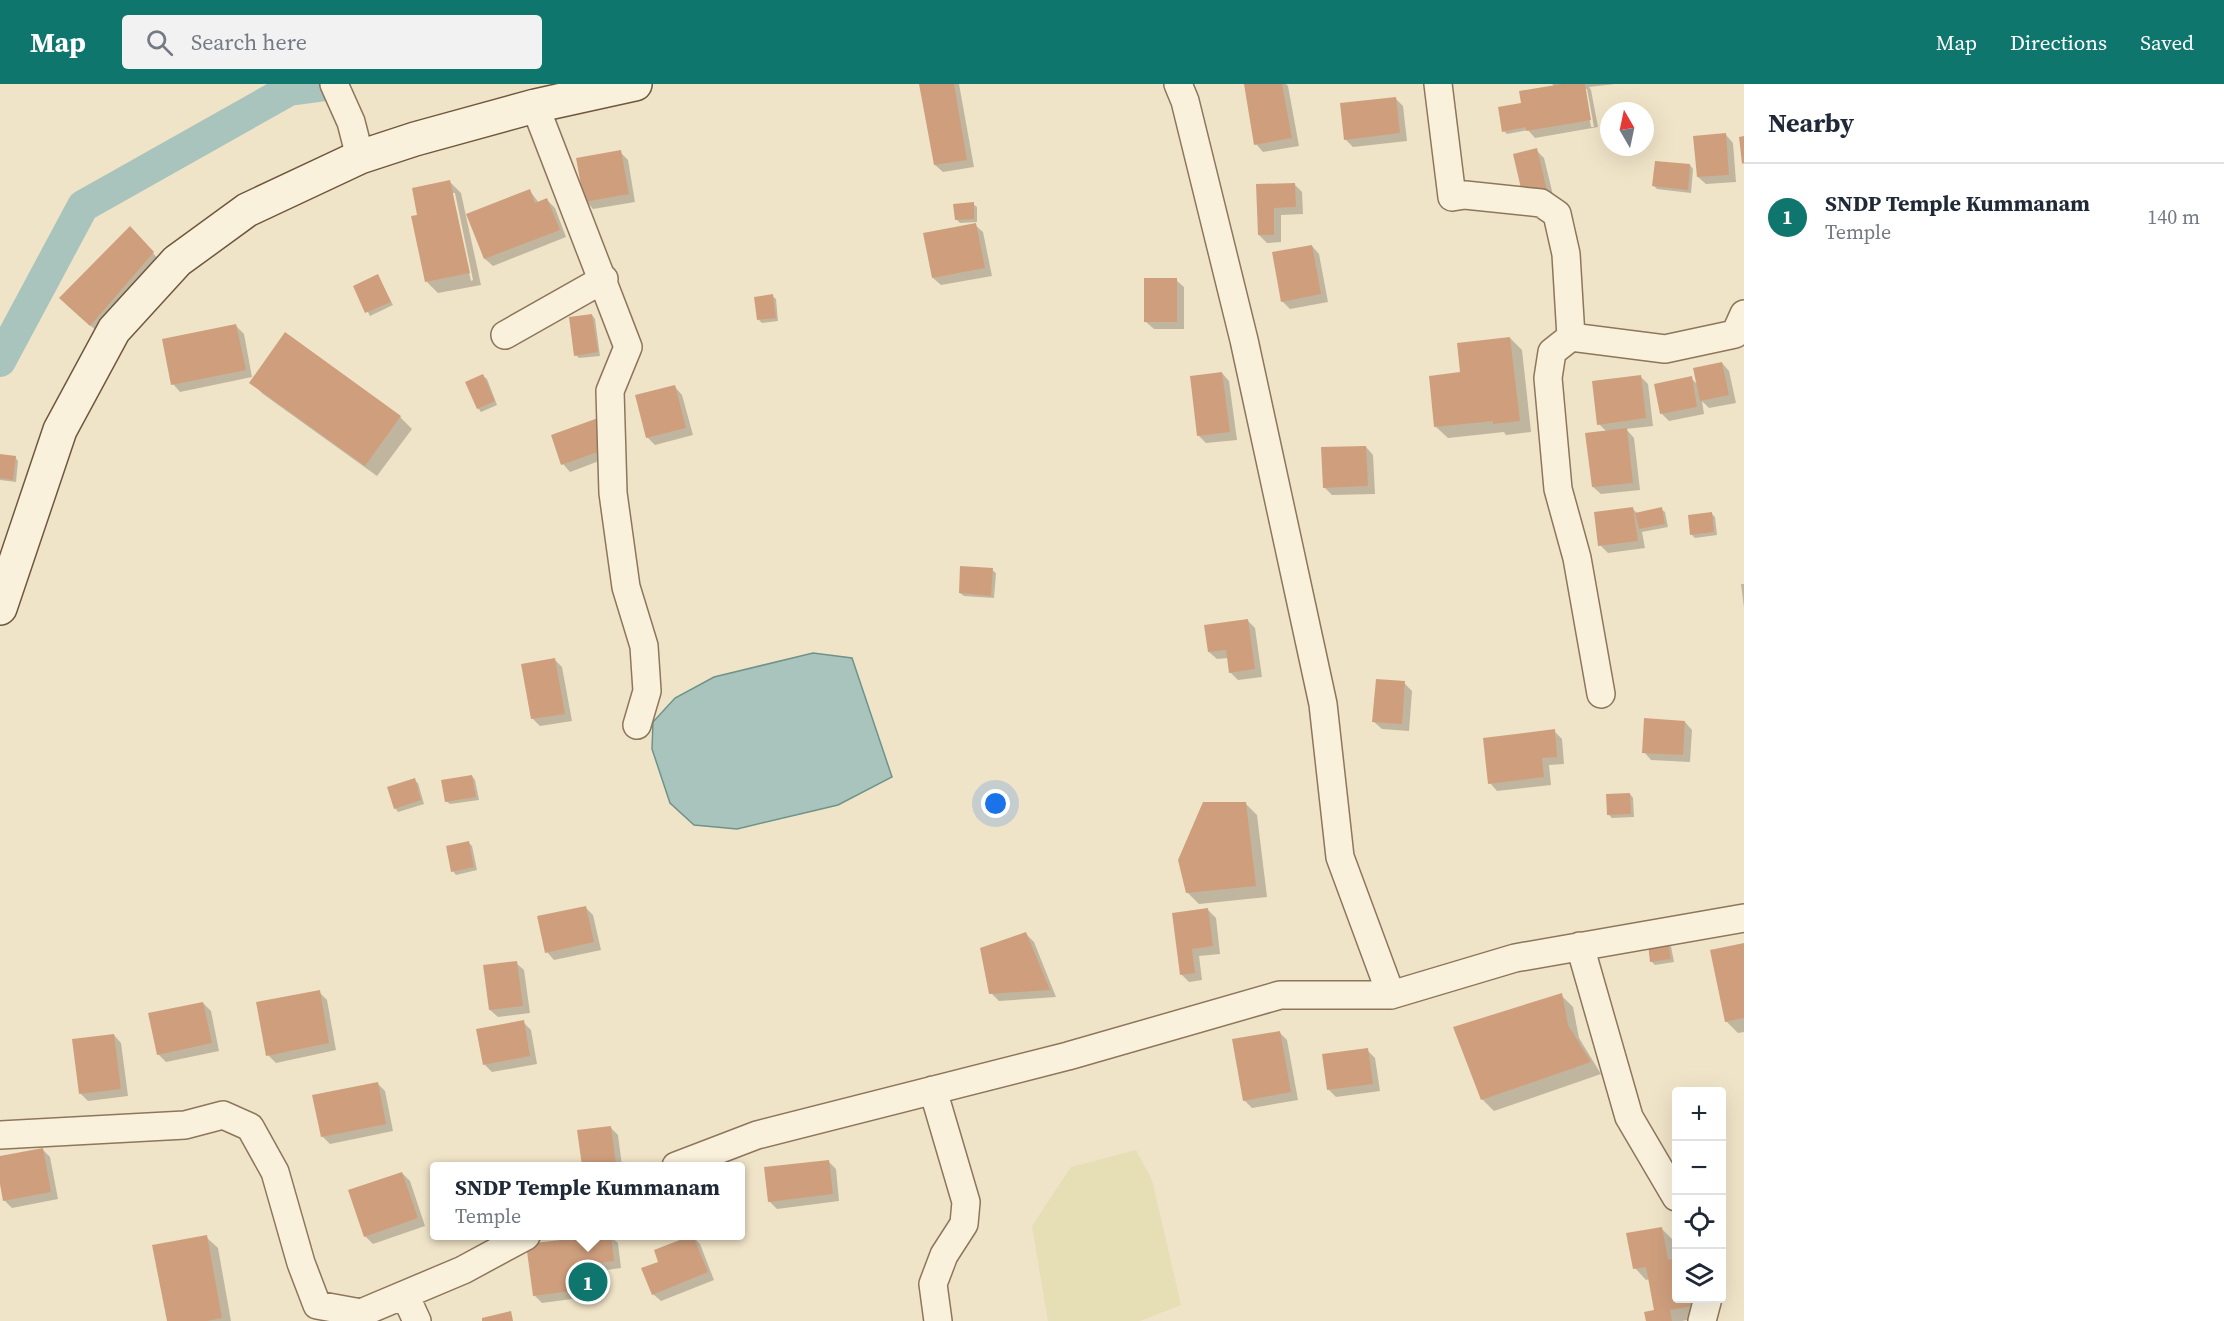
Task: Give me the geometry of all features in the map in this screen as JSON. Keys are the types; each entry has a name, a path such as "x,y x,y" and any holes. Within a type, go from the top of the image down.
{"main road":[{"path":"0,608 60,430 114,330 177,261 247,210 360,157 415,139 535,106 635,84"}],"street":[{"path":"334,84 351,122 360,157"},
{"path":"1178,84 1185,101 1244,339 1323,704 1340,857 1391,996"},
{"path":"1438,84 1452,197 1465,195 1541,203 1557,214 1566,254 1571,337"},
{"path":"535,106 604,279 628,347 610,391 615,505 626,587 644,646 647,691 637,725"},
{"path":"505,335 604,279"},
{"path":"1601,694 1577,558 1558,489 1548,378 1552,352 1571,337 1665,349 1735,334 1744,314"},
{"path":"689,1162 757,1135 1068,1056 1280,995 1391,996 1515,958 1744,918"},
{"path":"1580,946 1629,1117 1676,1195"},
{"path":"933,1090 966,1202 964,1224 944,1255 933,1284 938,1321"},
{"path":"0,1136 185,1125 223,1115 250,1127 274,1172 301,1263 317,1305 361,1313 463,1270 519,1240"},
{"path":"405,1295 417,1321"},
{"path":"1702,1321 1707,1303"}],"shaded area":[{"path":"1136,1150 1152,1180 1181,1305 1140,1321 1048,1321 1032,1226 1071,1167"}],"water":[{"path":"813,653 852,658 892,777 838,805 737,829 694,825 670,803 652,749 653,722 675,698 714,677"}],"building":[{"path":"919,84 954,84 967,160 934,165"},
{"path":"1244,84 1282,84 1292,138 1254,145"},
{"path":"1562,84 1585,84 1591,120 1526,131 1526,127 1502,132 1498,107 1521,103 1519,91"},
{"path":"1396,97 1400,133 1344,140 1340,103"},
{"path":"1726,133 1729,175 1697,177 1693,136"},
{"path":"1744,136 1744,163 1742,164 1739,137"},
{"path":"1537,148 1547,191 1523,197 1513,154"},
{"path":"621,150 629,194 584,202 576,158"},
{"path":"1655,161 1690,164 1688,190 1652,186"},
{"path":"450,180 470,273 425,282 411,216 417,215 412,188"},
{"path":"1295,183 1296,207 1274,208 1274,235 1258,235 1256,184"},
{"path":"530,189 535,203 547,198 560,230 484,259 466,214"},
{"path":"974,202 974,219 955,220 953,204"},
{"path":"976,223 985,268 932,278 923,233"},
{"path":"130,226 154,252 90,326 59,298"},
{"path":"1312,245 1321,294 1281,302 1272,252"},
{"path":"378,274 391,302 365,313 353,286"},
{"path":"1144,278 1177,278 1177,322 1144,322"},
{"path":"773,294 776,318 757,320 754,297"},
{"path":"592,314 598,352 574,356 569,317"},
{"path":"236,324 246,370 171,385 162,339"},
{"path":"285,332 401,416 365,466 249,383"},
{"path":"1510,337 1520,421 1493,424 1493,421 1434,427 1429,376 1460,372 1457,343"},
{"path":"1722,362 1729,395 1700,401 1693,368"},
{"path":"1222,372 1230,432 1197,436 1190,376"},
{"path":"483,374 495,401 477,409 465,382"},
{"path":"1641,375 1646,418 1597,425 1592,381"},
{"path":"1692,376 1697,407 1660,414 1654,384"},
{"path":"675,385 686,428 646,438 635,395"},
{"path":"598,418 609,448 561,465 551,435"},
{"path":"1627,428 1633,483 1592,487 1585,433"},
{"path":"1366,446 1368,486 1323,488 1321,447"},
{"path":"0,454 16,456 13,480 0,478"},
{"path":"1633,507 1638,541 1598,546 1594,512"},
{"path":"1662,507 1665,524 1639,529 1635,513"},
{"path":"1712,512 1714,532 1690,535 1688,515"},
{"path":"960,566 993,568 991,596 959,593"},
{"path":"1248,619 1255,669 1229,673 1226,650 1208,652 1204,625"},
{"path":"555,658 565,714 531,719 521,664"},
{"path":"1376,679 1405,681 1402,724 1372,722"},
{"path":"1644,718 1685,721 1683,755 1642,753"},
{"path":"1555,729 1557,757 1542,758 1544,777 1488,784 1483,738"},
{"path":"472,775 476,797 445,802 441,780"},
{"path":"415,778 421,800 394,809 387,787"},
{"path":"1630,793 1631,814 1607,815 1606,794"},
{"path":"1203,802 1246,802 1256,886 1186,893 1178,860"},
{"path":"469,841 474,867 451,872 446,846"},
{"path":"586,906 594,942 545,953 537,916"},
{"path":"1208,908 1213,946 1192,949 1195,973 1180,975 1172,913"},
{"path":"1026,932 1050,990 989,994 980,948"},
{"path":"1668,941 1671,959 1650,962 1648,944"},
{"path":"1744,943 1744,1018 1725,1022 1710,950"},
{"path":"517,961 523,1006 489,1010 483,965"},
{"path":"320,990 329,1043 266,1056 256,1002"},
{"path":"1562,993 1568,1025 1591,1062 1481,1100 1453,1027"},
{"path":"203,1002 212,1043 157,1055 148,1013"},
{"path":"524,1020 530,1056 483,1065 476,1029"},
{"path":"1280,1031 1291,1092 1243,1101 1232,1039"},
{"path":"114,1034 121,1089 79,1094 72,1039"},
{"path":"1368,1048 1373,1084 1327,1090 1322,1054"},
{"path":"378,1082 386,1124 321,1137 312,1095"},
{"path":"611,1126 616,1162 581,1162 577,1130"},
{"path":"43,1148 51,1192 3,1201 0,1184 0,1156"},
{"path":"829,1160 833,1194 768,1202 764,1167"},
{"path":"402,1172 418,1218 364,1237 348,1190"},
{"path":"1662,1227 1668,1260 1672,1259 1672,1303 1699,1303 1699,1305 1670,1310 1672,1321 1646,1321 1644,1312 1654,1310 1646,1267 1633,1269 1626,1233"},
{"path":"207,1235 222,1318 207,1321 167,1321 152,1245"},
{"path":"560,1240 611,1240 614,1261 592,1264 595,1288 533,1296 526,1244"},
{"path":"680,1240 695,1240 708,1272 652,1295 641,1268 658,1262 654,1250"},
{"path":"511,1311 513,1321 482,1321 482,1318"}],"waterway":[{"path":"0,361 83,206 289,90 334,84"}],"place":[{"name":"SNDP Temple Kummanam","path":"588,1282"}]}
